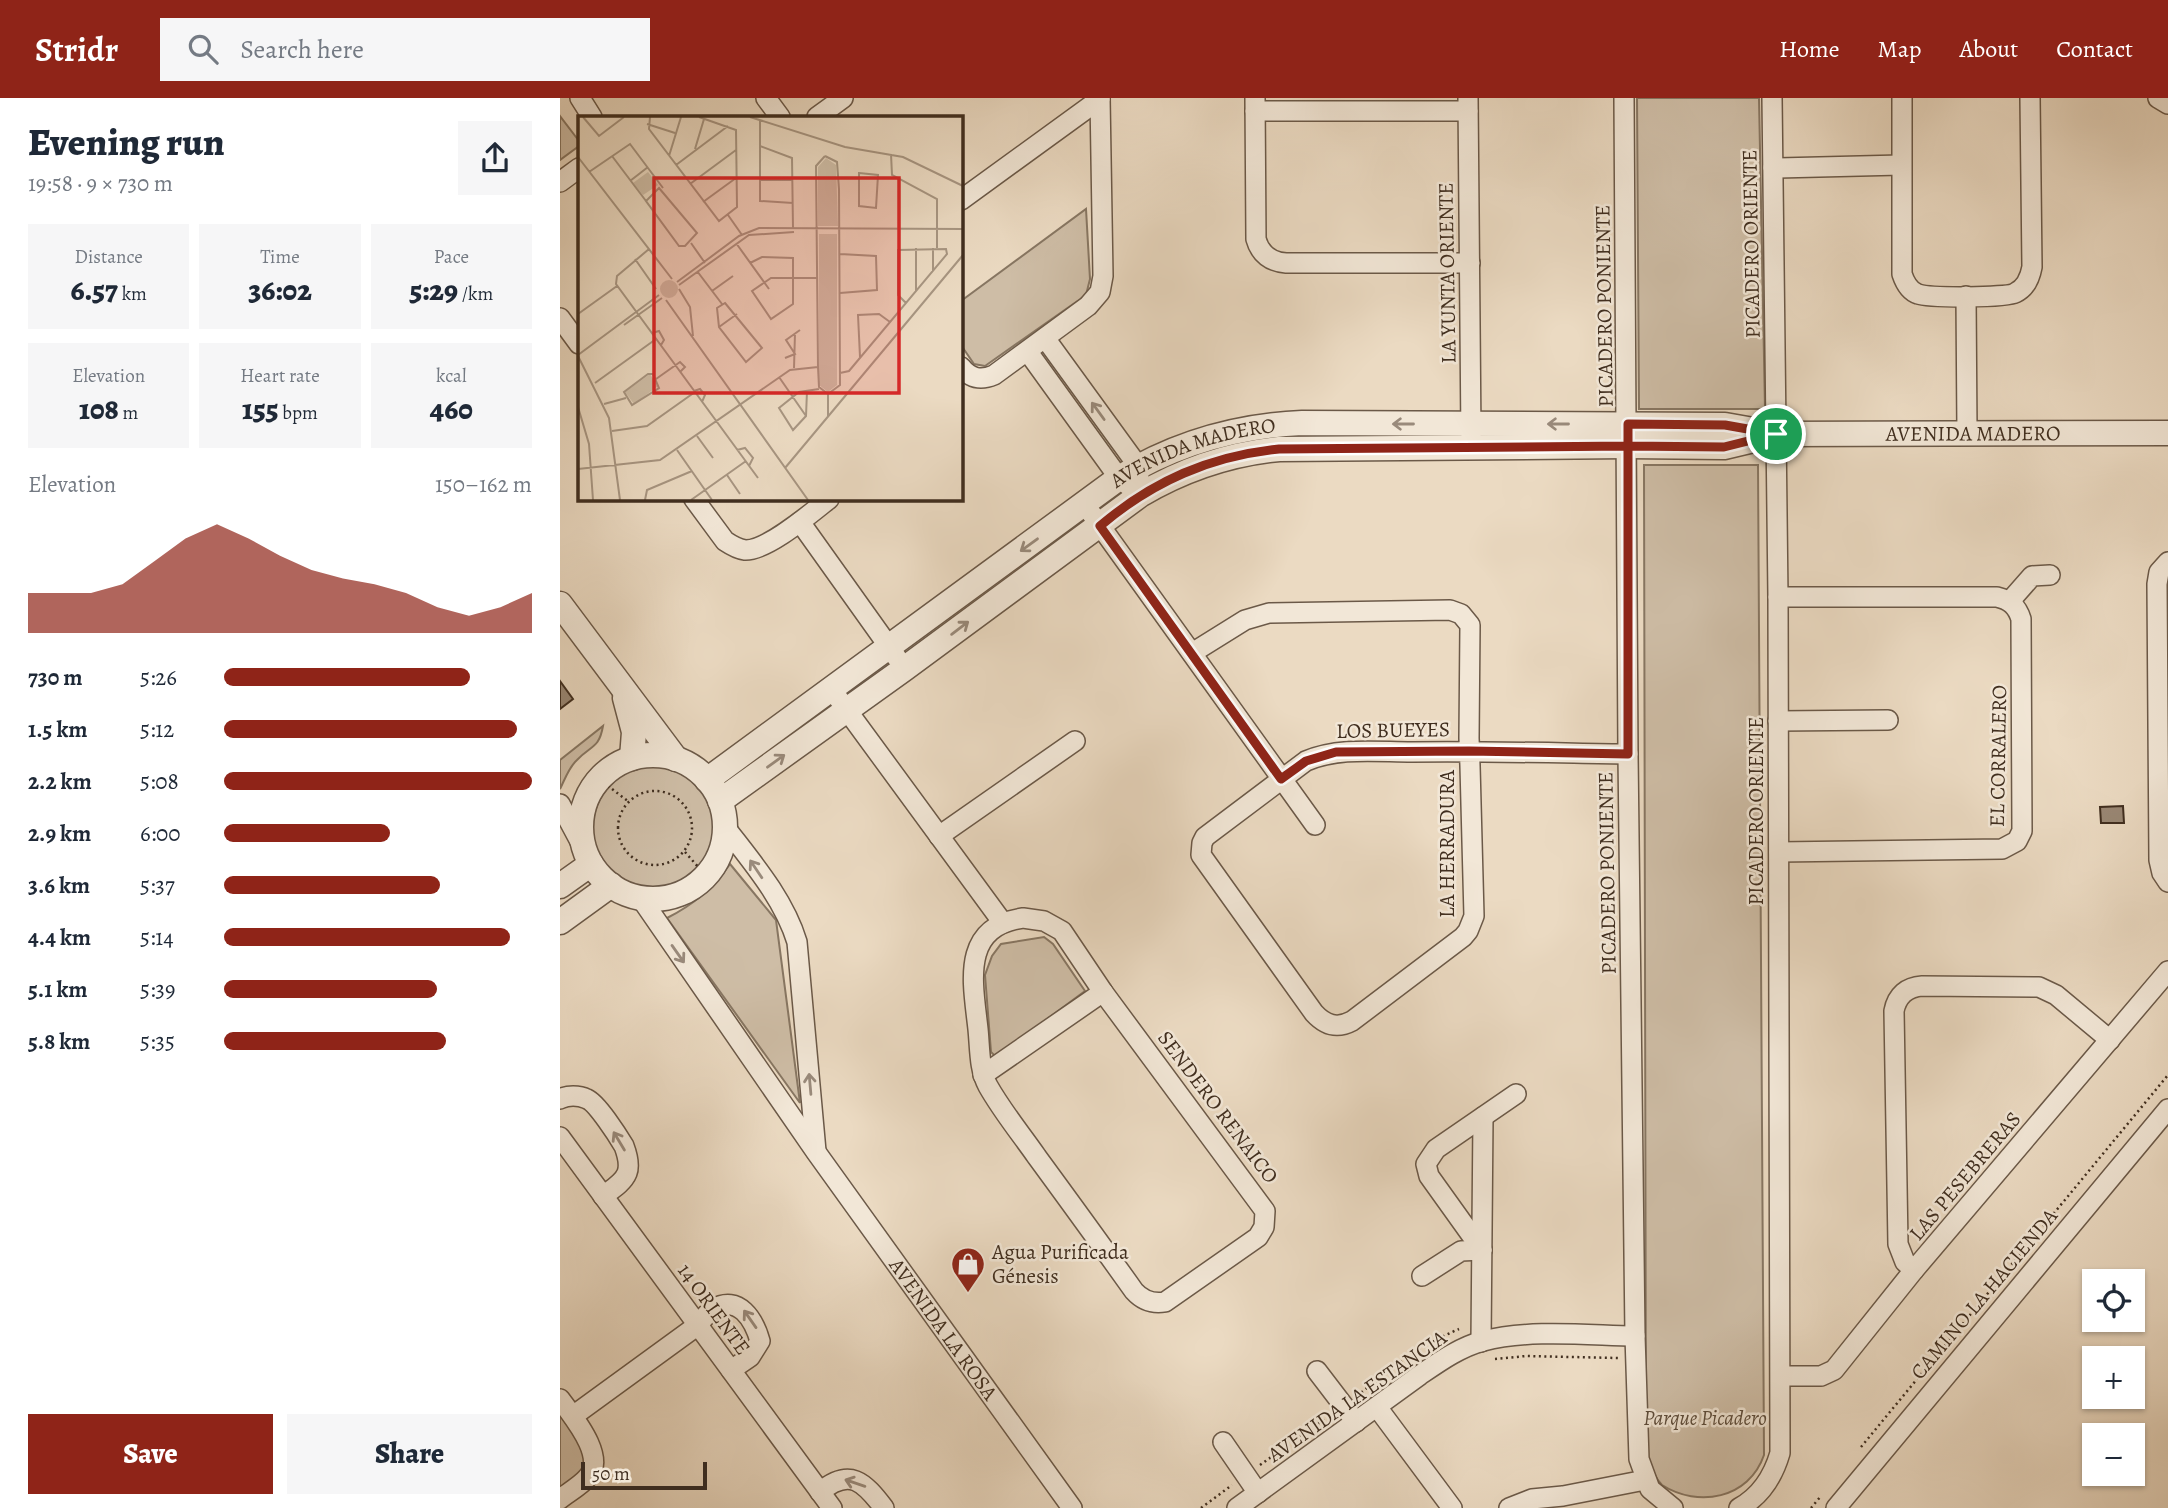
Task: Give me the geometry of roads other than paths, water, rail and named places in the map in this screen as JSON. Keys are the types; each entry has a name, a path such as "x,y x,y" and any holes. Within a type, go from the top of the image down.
{"street":[{"path":"580,98 591,116"},
{"path":"766,98 779,116"},
{"path":"818,116 843,98"},
{"path":"962,199 1100,98"},
{"path":"962,368 973,377 987,378 1028,352 1093,302 1103,284 1100,98"},
{"name":"PICADERO PONIENTE","path":"1624,98 1635,1336 1639,1460 1645,1480"},
{"name":"PICADERO ORIENTE","path":"1739,1508 1763,1488 1780,1453 1778,597 1772,98"},
{"path":"1902,98 1902,274 1910,289 1925,296 2008,296 2021,289 2031,273 2030,98"},
{"path":"2158,98 2168,104"},
{"path":"1468,104 1255,104 1256,239 1265,256 1279,263 1470,263"},
{"name":"LA YUNTA ORIENTE","path":"1468,104 1472,436"},
{"path":"1773,168 1901,165"},
{"path":"560,182 578,169"},
{"path":"1966,296 1967,433"},
{"path":"560,318 578,343"},
{"path":"1045,338 1140,495"},
{"path":"1028,352 1128,472"},
{"name":"AVENIDA MADERO","path":"714,790 831,689 1128,472 1200,439 1262,426 1303,423 1472,436"},
{"name":"AVENIDA MADERO","path":"714,790 846,710 1140,495 1161,482 1206,463 1279,449 1472,436 1628,435 1724,447 1776,434 2168,433"},
{"path":"695,500 725,541 738,548 753,549 800,522 828,500"},
{"path":"1084,504 1315,825"},
{"path":"800,522 904,669"},
{"path":"2168,562 2159,572 2157,584 2159,860 2162,873 2168,882"},
{"path":"1778,597 1997,597 2010,601 2032,576 2050,575"},
{"name":"EL CORRALERO","path":"1779,852 1997,850 2008,848 2017,841 2022,831 2021,619 2010,601"},
{"path":"560,604 676,759"},
{"name":"LA HERRADURA","path":"1192,653 1245,620 1269,613 1456,611 1466,618 1470,625 1469,751 1474,916 1472,924 1463,936 1346,1024 1327,1024 1314,1013 1200,855"},
{"path":"622,688 634,732 632,758"},
{"path":"831,689 1003,923"},
{"path":"1778,721 1888,720"},
{"path":"939,835 1075,741"},
{"name":"LOS BUEYES","path":"1200,855 1205,837 1281,779 1306,761 1336,752 1628,754"},
{"path":"587,855 581,826 584,806 599,779 619,763 647,755 676,759 696,770 714,790 725,827 788,915 797,942 816,1152"},
{"path":"560,804 598,874 626,894 640,897 658,898 679,894 706,876 718,858 725,827"},
{"path":"560,886 587,855"},
{"path":"560,922 611,885"},
{"name":"AVENIDA LA ROSA","path":"640,897 816,1152 1072,1508"},
{"name":"SENDERO RENAICO","path":"1033,918 1062,931 1103,992 1265,1211 1264,1227 1258,1237 1165,1302 1151,1303 1134,1291 1005,1112 983,1074 973,963 980,944 994,928 1003,923 1013,919 1033,918"},
{"name":"LAS PESEBRERAS","path":"1781,1376 1821,1376 1834,1370 1914,1270 2168,971"},
{"path":"1914,1270 1901,1257 1898,1244 1894,1011 1902,993 1915,986 2039,987 2056,995 2110,1040"},
{"path":"983,1074 1103,992"},
{"path":"1482,1250 1429,1176 1426,1164 1436,1149 1516,1094"},
{"path":"560,1099 586,1098 594,1104 624,1147 628,1170 624,1180 603,1196"},
{"name":"CAMINO LA HACIENDA","path":"1836,1508 2168,1109"},
{"path":"1481,1342 1483,1117"},
{"name":"14 ORIENTE","path":"564,1149 603,1196 826,1503"},
{"path":"1422,1276 1461,1251 1482,1250"},
{"path":"572,1416 698,1325 713,1309 729,1304 741,1307 755,1322 760,1341 750,1357 731,1370"},
{"name":"AVENIDA LA ESTANCIA","path":"1237,1508 1450,1356 1481,1342 1535,1335 1635,1336"},
{"path":"1317,1371 1356,1422"},
{"path":"560,1399 592,1449 594,1461 589,1477 560,1499"},
{"path":"1377,1407 1452,1508"},
{"path":"1223,1442 1258,1493"},
{"path":"826,1503 842,1479 852,1479 869,1488 884,1508"},
{"path":"1508,1508 1532,1499 1563,1502 1645,1480 1659,1498 1673,1508"}],"place":[{"name":"Agua Purificada Génesis","path":"968,1294"}],"park label":[{"name":"Parque Picadero","path":"1705,1418"}]}
